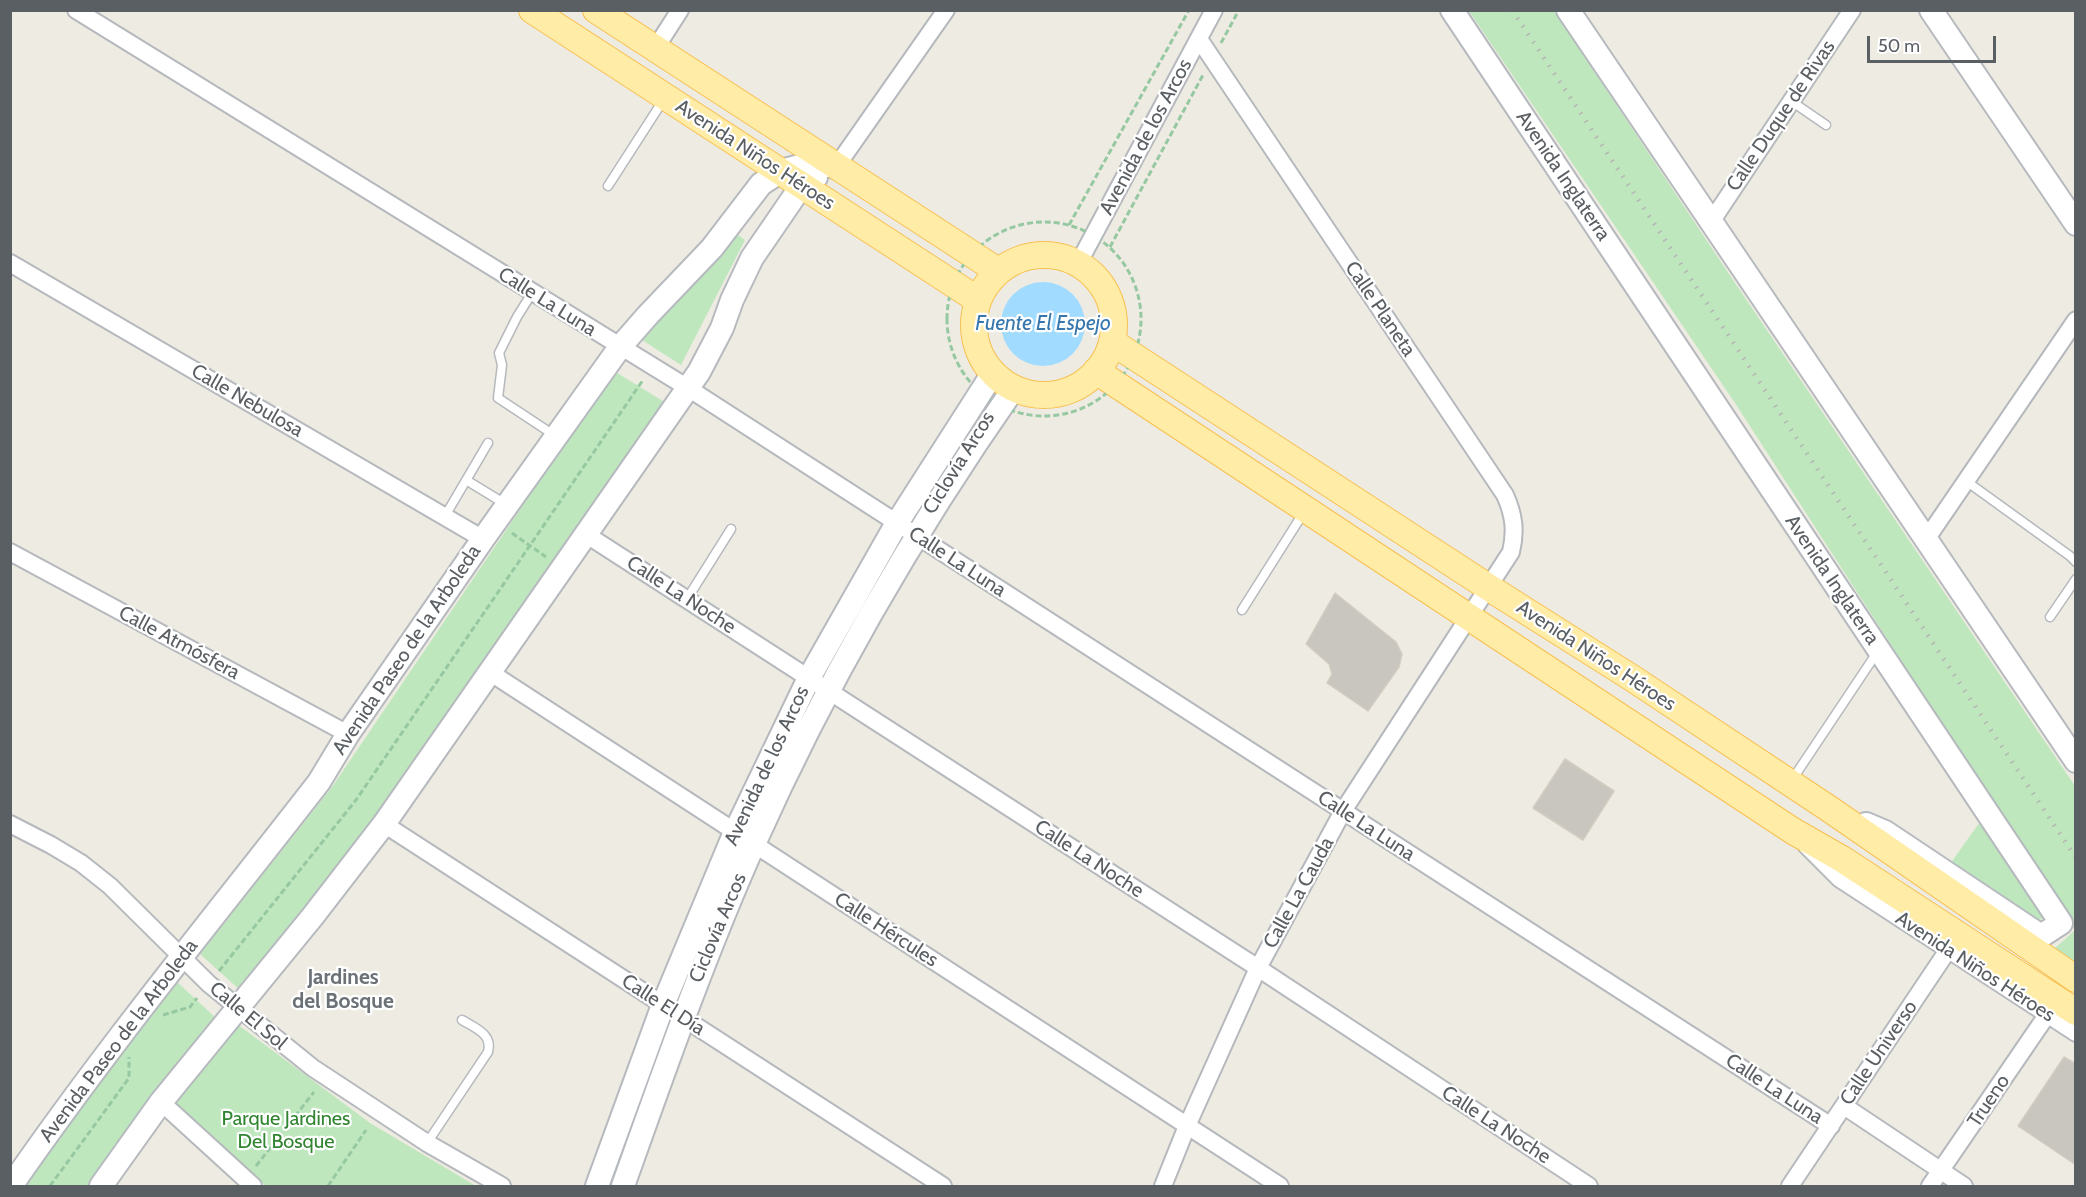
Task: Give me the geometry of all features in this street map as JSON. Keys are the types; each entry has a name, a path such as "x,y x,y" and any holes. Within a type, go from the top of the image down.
{"main road":[{"name":"Avenida Niños Héroes","path":"532,10 978,300"},
{"name":"Avenida Niños Héroes","path":"596,10 998,271"},
{"path":"1041,255 1060,257 1078,264 1093,275 1104,289 1111,306 1114,324 1112,342 1104,361 1106,378 1085,381 1073,388 1053,394 1007,397 987,383 974,331 974,315 984,288 998,271 1022,258 1041,255"},
{"name":"Avenida Niños Héroes","path":"1112,342 1632,678 1828,808 2076,979"},
{"name":"Avenida Niños Héroes","path":"1106,378 1793,831 1842,859 2076,1012"}],"street":[{"name":"Calle La Luna","path":"76,10 688,388 1831,1126"},
{"path":"655,49 680,10"},
{"path":"101,1186 161,1102 313,916 384,824 564,569 699,372 722,328 732,300 752,258 802,185 836,167 946,10"},
{"name":"Avenida de los Arcos","path":"1078,264 1214,10"},
{"name":"Avenida Inglaterra","path":"1452,10 2061,923 2041,936 1885,832 1828,808"},
{"path":"1568,10 1925,541 2076,761"},
{"name":"Calle Duque de Rivas","path":"1711,222 1852,10"},
{"path":"1930,10 2076,224"},
{"name":"Calle Planeta","path":"1199,39 1505,495 1514,522 1514,536 1511,552 1488,587"},
{"name":"Avenida Paseo de la Arboleda","path":"14,1174 319,782 348,734 620,347 712,248 754,190 781,171 810,163 836,167"},
{"name":"Calle Nebulosa","path":"10,263 444,516 495,522"},
{"path":"1925,541 2076,320"},
{"name":"Avenida de los Arcos","path":"597,1186 663,1005 735,832 809,678 897,524 987,383"},
{"name":"Avenida de los Arcos","path":"623,1186 683,1018 754,844 829,691 917,536 1007,397"},
{"name":"Calle La Noche","path":"587,535 1258,968 1589,1186"},
{"name":"Calle Atmósfera","path":"10,552 348,734"},
{"name":"Calle La Cauda","path":"1163,1186 1187,1126 1258,968 1343,811 1488,587"},
{"name":"Calle Hércules","path":"491,673 1280,1186"},
{"name":"Calle El Sol","path":"10,824 51,844 81,863 110,886 182,958 238,1009 313,1068 427,1143 502,1186"},
{"name":"Calle El Día","path":"384,824 943,1186"},
{"name":"Avenida Niños Héroes","path":"1793,831 1840,879 2076,1033"},
{"name":"Calle Universo","path":"1790,1186 1948,950"},
{"name":"Trueno","path":"1930,1186 2048,1015"},
{"path":"161,1102 253,1186"},
{"name":"Calle La Luna","path":"1844,1106 1964,1186"}],"lane":[{"path":"608,186 666,97"},
{"path":"1791,101 1826,125"},
{"path":"532,293 499,353 502,365 498,398 557,437"},
{"path":"444,516 488,443"},
{"path":"466,480 495,522"},
{"path":"1966,481 2076,562"},
{"path":"1242,610 1306,509"},
{"path":"687,599 731,529"},
{"path":"2050,617 2076,579"},
{"path":"1790,783 1879,650"},
{"path":"427,1143 488,1052 490,1045 483,1034 462,1020"}],"path":[{"path":"1069,225 1189,10"},
{"path":"1110,247 1239,10"},
{"path":"1046,221 1069,225 1094,235 1110,247 1123,262 1133,279 1139,298 1141,317 1140,337 1134,356 1106,378 1099,399 1079,410 1056,416 1033,416 957,365 949,342 946,318 952,283 970,253 1000,231 1022,223 1046,221"},
{"path":"218,973 356,800 652,366"},
{"path":"495,522 564,569"},
{"path":"162,1015 190,1007 197,998"},
{"path":"50,1186 129,1078 129,1055"},
{"path":"254,1169 315,1092"},
{"path":"328,1186 366,1130"}],"green space":[{"path":"1469,11 1554,11 2075,786 2075,930 1735,403"},
{"path":"735,233 745,240 681,365 642,340"},
{"path":"614,371 666,403 377,819 240,990 200,954 332,787"},
{"path":"1982,819 2046,916 2035,923 1950,864"},
{"path":"2075,930 2075,965 2053,950"},
{"path":"176,981 217,1019 92,1186 21,1186 103,1073"},
{"name":"Parque Jardines Del Bosque","path":"237,1024 370,1123 476,1186 266,1186 172,1107"}],"water":[{"name":"Fuente El Espejo","path":"1043,282 1066,289 1078,301 1085,324 1078,347 1066,359 1043,366 1020,359 1008,347 1001,324 1008,301 1020,289"}],"building":[{"path":"1335,593 1396,642 1402,654 1399,667 1368,711 1327,683 1332,674 1329,664 1306,644"},
{"path":"1565,759 1614,791 1583,840 1533,808"},
{"path":"2064,1057 2076,1064 2076,1165 2018,1126"}],"railway":[{"path":"1512,10 2076,858"}],"district":[{"name":"Jardines del Bosque","path":"343,990"}]}
